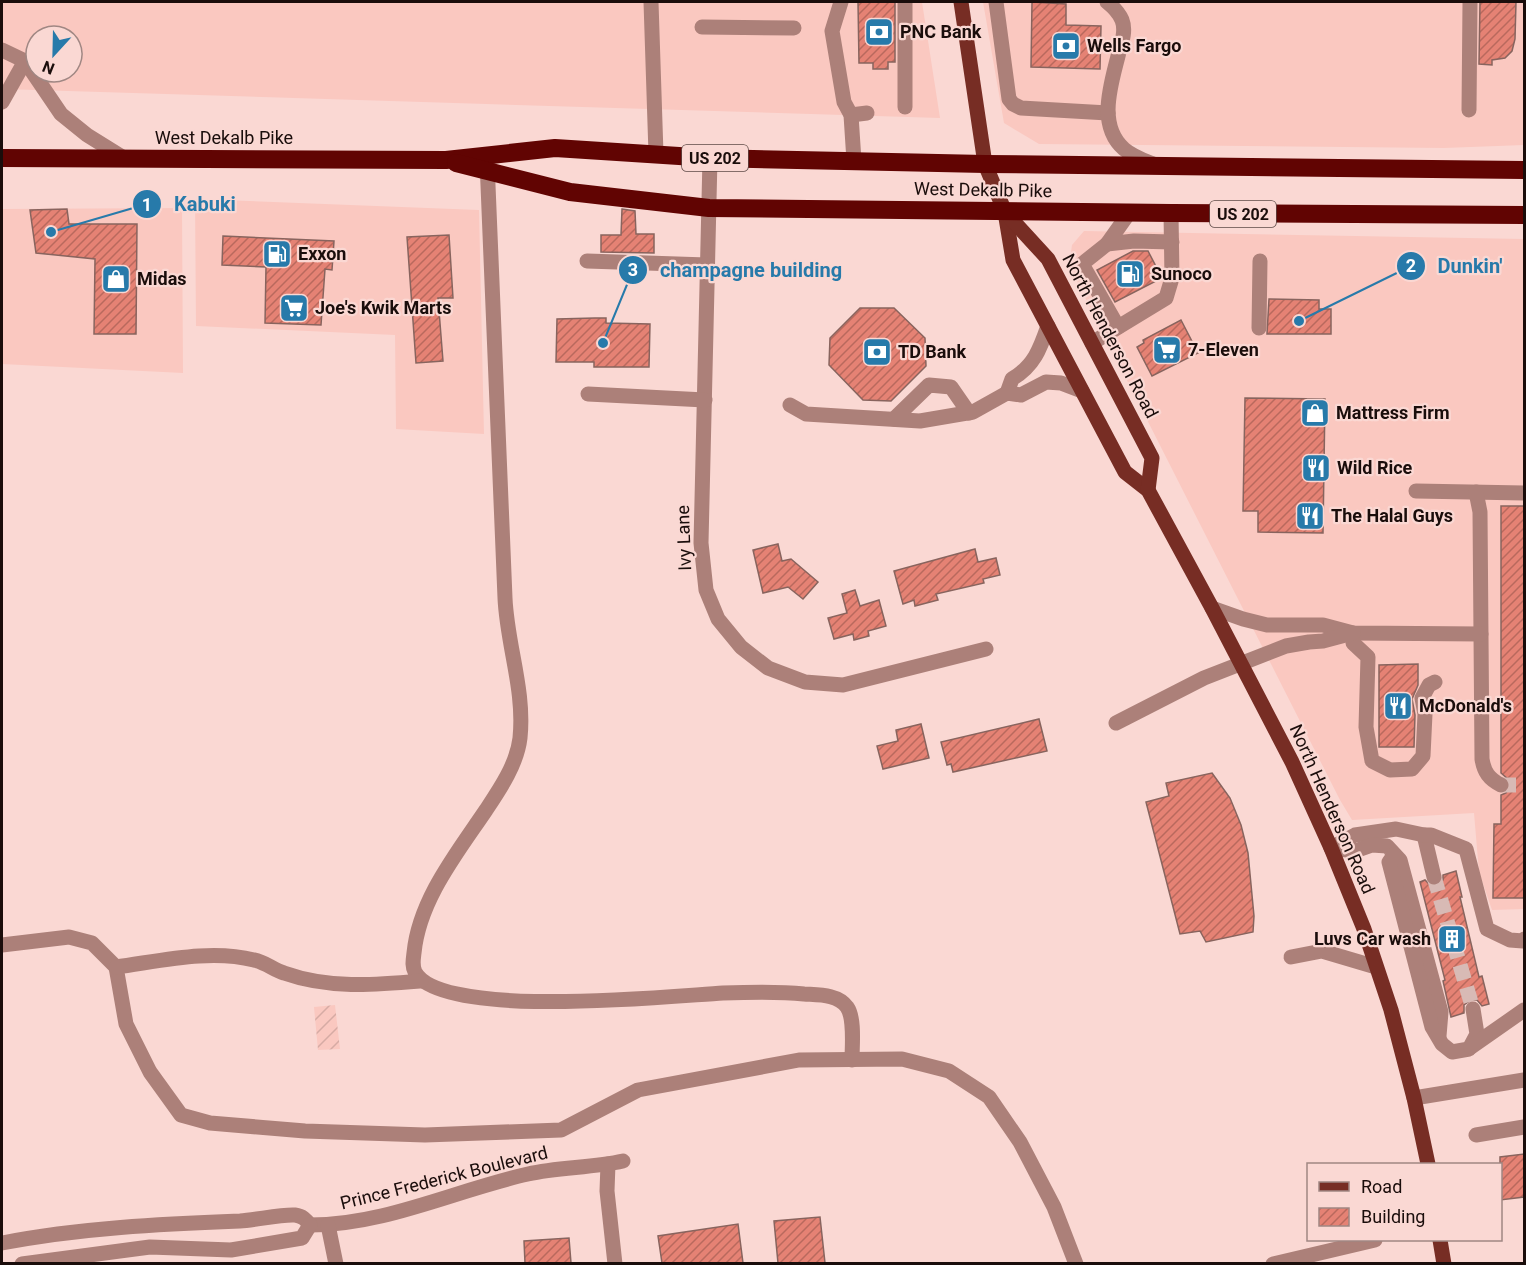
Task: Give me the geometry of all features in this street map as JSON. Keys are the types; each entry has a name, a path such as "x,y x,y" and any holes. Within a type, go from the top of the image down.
{"highway":[{"name":"West Dekalb Pike","path":"487,163 555,148 710,158 985,164 1524,170"},
{"name":"West Dekalb Pike","path":"2,158 446,160 487,163 570,192 709,208 1524,215"}],"main road":[{"name":"North Henderson Road","path":"961,2 985,164 1005,212 1012,260 1125,472 1148,490 1292,762 1364,929 1391,1011 1414,1098 1428,1163"},
{"name":"North Henderson Road","path":"1005,212 1048,259 1152,458 1148,490"},
{"path":"1440,1241 1444,1263"}],"street":[{"path":"651,2 656,154"},
{"path":"841,2 832,32 844,102 851,115 854,161"},
{"path":"905,2 905,107"},
{"path":"996,2 1009,99 1013,104 1021,108 1108,113"},
{"path":"1107,2 1122,20 1124,36 1109,93 1108,123 1123,149 1158,166"},
{"path":"1469,110 1470,2"},
{"path":"702,27 794,28"},
{"path":"2,50 24,60"},
{"path":"2,102 24,64"},
{"path":"41,84 61,114 87,135 124,158"},
{"path":"851,115 867,113"},
{"name":"Ivy Lane","path":"710,158 701,543 706,590 718,619 741,647 768,668 805,682 843,685 986,649"},
{"path":"421,981 413,968 415,940 427,906 442,877 505,782 520,740 519,692 505,604 487,163"},
{"path":"1118,327 1082,264 1107,244 1129,213"},
{"path":"1092,343 1166,298 1172,278 1171,213"},
{"path":"1107,244 1134,241 1172,242"},
{"path":"587,261 707,265"},
{"path":"1259,328 1260,261"},
{"path":"1007,393 1012,379 1034,361 1048,326"},
{"path":"790,405 806,414 920,421 969,413 1007,393 1021,395 1040,384 1053,381 1082,392"},
{"path":"894,419 928,385 951,387 969,413"},
{"path":"588,394 705,400"},
{"path":"1416,491 1524,493"},
{"path":"1476,492 1480,512 1482,759 1483,768 1488,775 1501,785"},
{"path":"1212,608 1256,623 1323,625 1353,638 1368,657 1366,727 1372,761 1390,770 1412,769 1423,756 1425,714 1422,698 1429,685 1435,682"},
{"path":"1116,723 1204,678 1297,644 1353,638 1481,634"},
{"path":"1331,848 1356,835 1396,829 1431,835 1466,849 1487,929 1510,940 1523,941 1524,939"},
{"path":"1424,835 1434,877"},
{"path":"1331,848 1355,851 1372,845 1387,846 1400,860 1441,1012 1439,1039 1442,1044 1452,1052 1469,1049 1524,1010"},
{"path":"2,945 69,937 92,943 116,967 126,1024 150,1072 181,1115 210,1124 305,1131 425,1135 561,1130 638,1090 799,1060 902,1059 949,1071 989,1097 1020,1142 1054,1207 1076,1263"},
{"path":"1291,957 1322,951 1376,967"},
{"path":"116,967 195,957 224,956 256,960 282,973 323,983 359,986 421,981 452,994 510,1001 545,1002 782,992 835,998 847,1006 851,1016 852,1060"},
{"path":"1469,1049 1477,1034 1473,1009"},
{"path":"1414,1098 1524,1080"},
{"path":"1476,1135 1524,1127"},
{"name":"Prince Frederick Boulevard","path":"2,1243 154,1225 260,1220 295,1215 304,1218 310,1225 328,1225 398,1211 529,1173 623,1161"},
{"path":"608,1164 607,1191 615,1263"},
{"path":"22,1263 150,1247 231,1250 302,1239 310,1225"},
{"path":"328,1225 336,1263"},
{"path":"1273,1263 1366,1241"}],"shaded area":[{"path":"2,2 922,2 940,118 2,89"},
{"path":"983,2 1524,2 1524,145 1444,148 1039,144 1004,123"},
{"path":"195,199 479,210 484,434 396,429 395,335 196,326"},
{"path":"182,208 183,373 2,364 2,209"},
{"path":"1084,231 1524,239 1524,909 1492,910 1479,872 1474,813 1352,820 1069,266 1072,245"},
{"path":"335,1005 340,1049 318,1050 314,1007"}],"building":[{"name":"PNC Bank","path":"858,2 895,2 895,62 888,62 888,69 873,69 873,63 859,63"},
{"name":"Wells Fargo","path":"1032,2 1066,4 1066,25 1101,26 1100,69 1031,67"},
{"path":"1480,2 1516,2 1515,39 1512,51 1505,58 1492,60 1492,65 1479,64"},
{"name":"Midas","path":"67,209 69,224 137,224 136,334 94,334 95,259 36,253 30,210"},
{"path":"622,209 635,211 636,234 654,234 654,253 601,252 601,235 621,235"},
{"path":"449,235 453,298 438,298 443,361 416,363 407,237"},
{"path":"223,236 334,241 332,270 325,269 321,325 265,323 266,267 222,265"},
{"name":"Sunoco","path":"1133,251 1148,251 1162,278 1115,302 1097,270"},
{"path":"1269,299 1319,300 1319,309 1331,309 1331,334 1267,334"},
{"name":"TD Bank","path":"860,308 894,308 925,338 926,366 891,401 863,400 829,365 830,338"},
{"path":"606,318 606,323 650,324 649,367 594,367 594,362 556,362 557,319"},
{"name":"7-Eleven","path":"1181,320 1198,353 1152,376 1137,347 1144,343 1143,340"},
{"path":"1245,398 1325,399 1323,533 1258,532 1258,511 1243,511"},
{"path":"1501,506 1524,506 1524,898 1493,898 1494,824 1501,824 1501,795 1506,793 1511,785 1501,773"},
{"path":"778,544 782,561 791,559 818,582 803,599 788,587 763,593 753,550"},
{"path":"975,549 978,562 996,558 1000,575 983,579 984,583 936,594 938,600 915,606 914,600 903,604 894,571"},
{"path":"855,590 860,606 879,600 886,626 868,631 869,636 854,640 853,634 834,639 828,618 847,613 842,594"},
{"name":"McDonald's","path":"1418,664 1418,685 1412,699 1415,715 1414,747 1379,747 1379,665"},
{"path":"1039,719 1047,751 953,772 951,764 947,765 941,742"},
{"path":"921,724 929,758 883,769 877,746 898,741 896,730"},
{"path":"1212,773 1230,798 1241,825 1248,853 1254,916 1253,932 1206,942 1200,931 1180,934 1146,802 1169,796 1166,783"},
{"name":"Luvs Car wash","path":"1456,871 1479,977 1482,976 1489,1004 1482,1006 1477,1000 1471,1000 1464,1005 1464,1013 1451,1017 1443,981 1445,980 1420,882 1425,880 1431,886 1437,886 1443,880 1443,875"},
{"path":"1524,1154 1524,1197 1502,1200 1500,1157"},
{"path":"820,1217 825,1263 778,1263 774,1221"},
{"path":"738,1224 743,1263 662,1263 658,1236"},
{"path":"569,1238 571,1263 525,1263 524,1241"}],"tunnel":[{"path":"1501,785 1524,785"},
{"path":"1434,877 1473,1009"}],"place":[{"name":"PNC Bank","path":"879,32"},
{"name":"Wells Fargo","path":"1066,46"},
{"name":"Kabuki","path":"51,232"},
{"name":"Exxon","path":"277,254"},
{"name":"Sunoco","path":"1130,274"},
{"name":"Midas","path":"116,279"},
{"name":"Joe's Kwik Marts","path":"294,308"},
{"name":"Dunkin'","path":"1299,321"},
{"name":"champagne building","path":"603,343"},
{"name":"7-Eleven","path":"1167,350"},
{"name":"TD Bank","path":"877,352"},
{"name":"Mattress Firm","path":"1315,413"},
{"name":"Wild Rice","path":"1316,468"},
{"name":"The Halal Guys","path":"1310,516"},
{"name":"McDonald's","path":"1398,706"},
{"name":"Luvs Car wash","path":"1452,939"}]}
